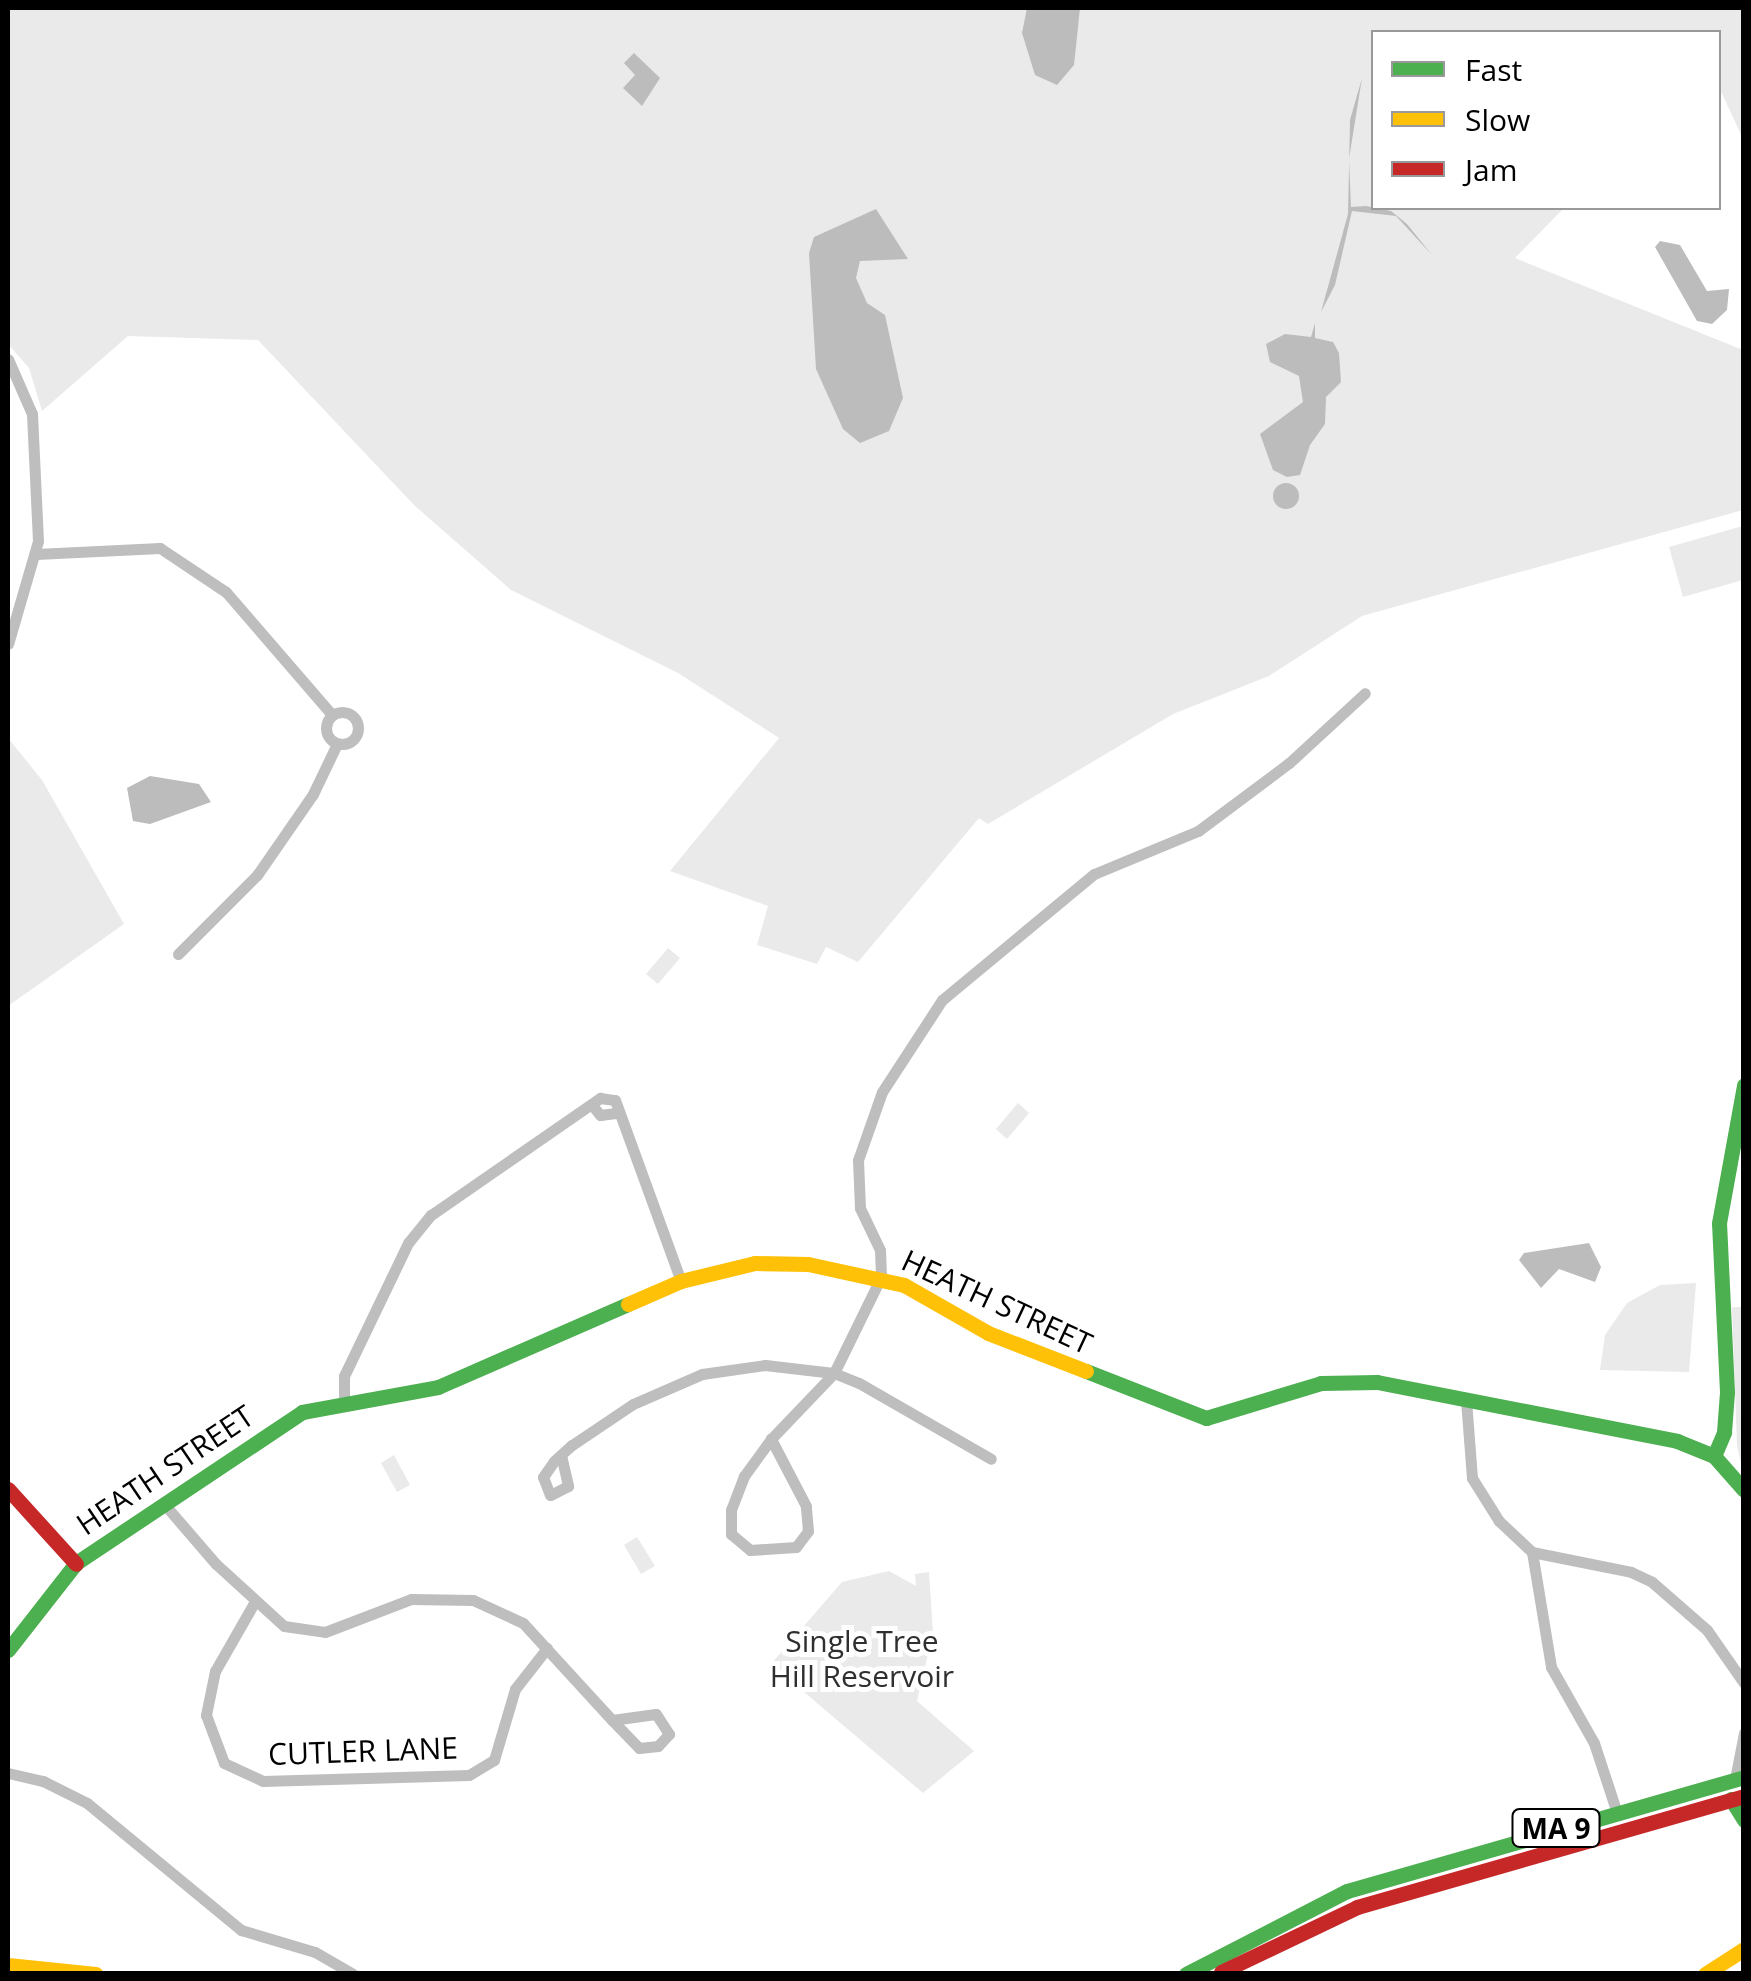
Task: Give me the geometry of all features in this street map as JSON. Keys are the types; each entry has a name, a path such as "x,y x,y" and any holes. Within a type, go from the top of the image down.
{"main road":[{"path":"1714,1456 1724,1432 1728,1392 1719,1223 1744,1085"},
{"name":"HEATH STREET","path":"8,1650 76,1564 302,1412 344,1401 438,1387 681,1281 770,1262 881,1277 988,1334 1206,1418 1337,1381 1466,1400 1661,1437 1714,1456 1744,1490"},
{"path":"8,1490 76,1564"},
{"name":"MA 9","path":"1186,1974 1347,1890 1616,1810 1739,1778"},
{"path":"1737,1798 1744,1820"},
{"name":"MA 9","path":"1217,1974 1357,1907 1737,1798"},
{"path":"1705,1974 1744,1950"},
{"path":"8,1965 96,1974"}],"street":[{"path":"8,359 32,414 36,554 8,644"},
{"path":"36,554 160,548 226,592 332,715"},
{"path":"770,1439 806,1506 809,1527 798,1546 750,1550 731,1534 731,1510 744,1476 770,1439 834,1373 881,1277 880,1250 857,1194 858,1160 882,1092 942,1000 1094,874 1198,830 1290,762 1365,693"},
{"path":"332,715 348,712 358,724 351,742 336,744"},
{"path":"332,715 326,728 336,744"},
{"path":"178,954 257,876 313,794 336,744"},
{"path":"344,1401 344,1376 408,1243 454,1196 609,1096 681,1281"},
{"path":"561,1456 633,1404 702,1374 765,1365 834,1373 884,1394 990,1459"},
{"path":"1466,1400 1472,1478 1483,1500 1532,1552 1551,1667 1594,1743 1616,1810"},
{"path":"165,1504 254,1603 284,1626 318,1633 411,1599 473,1600 509,1614 547,1648 612,1720 639,1748 658,1746 669,1734 656,1714 612,1720"},
{"path":"1532,1552 1631,1572 1652,1582 1707,1630 1744,1682"},
{"name":"CUTLER LANE","path":"254,1603 216,1670 206,1714 224,1763 262,1780 469,1775 494,1760 508,1703 547,1648"},
{"path":"1739,1778 1744,1734"},
{"path":"8,1774 43,1781 87,1803 241,1930 315,1952 352,1973"}],"green space":[{"path":"8,8 1743,8 1743,139 1721,91 1721,30 1371,30 1371,210 1562,210 1515,258 1743,350 1743,510 1362,616 1269,676 1173,714 988,824 979,818 858,962 826,947 817,964 757,945 768,906 670,871 779,738 678,673 511,590 414,505 258,340 128,336 42,411 29,368 8,344"},
{"path":"1743,526 1743,580 1683,597 1669,547"},
{"path":"8,738 42,780 124,924 8,1006"},
{"path":"668,948 680,958 658,984 646,974"},
{"path":"1018,1103 1029,1113 1007,1139 996,1129"},
{"path":"1696,1283 1689,1372 1600,1370 1605,1335 1627,1303 1660,1285"},
{"path":"1732,1307 1743,1307 1743,1471 1737,1446"},
{"path":"394,1455 410,1485 397,1492 381,1463"},
{"path":"637,1537 655,1566 641,1574 624,1545"},
{"name":"Single Tree Hill Reservoir","path":"889,1571 916,1586 915,1574 929,1572 933,1633 917,1701 974,1751 923,1793 771,1664 842,1582"}],"shaded area":[{"path":"1027,8 1080,8 1074,65 1057,85 1035,75 1022,33"},
{"path":"634,53 660,78 642,106 623,88 635,75 624,63"},
{"path":"1362,78 1349,158 1350,120"},
{"path":"1349,162 1351,207 1391,211 1407,224 1432,255 1396,216 1352,211 1335,285 1321,312 1348,214"},
{"path":"876,209 908,259 860,261 856,278 867,303 885,315 903,398 889,431 860,443 843,429 816,369 809,253 814,237"},
{"path":"1660,241 1680,245 1707,291 1729,289 1727,310 1712,324 1697,321 1655,247"},
{"path":"1315,323 1315,338 1333,342 1339,353 1341,382 1326,397 1325,424 1310,445 1300,475 1287,477 1273,470 1260,434 1303,402 1299,376 1270,362 1266,344 1285,334 1311,337"},
{"path":"1286,483 1295,487 1299,496 1295,505 1286,509 1277,505 1273,496 1277,487"},
{"path":"150,776 199,784 211,802 150,824 133,821 127,788"},
{"path":"1589,1243 1601,1267 1595,1282 1559,1269 1541,1288 1519,1260 1524,1253"}],"traffic: fast":[{"path":"1714,1456 1724,1432 1727,1392 1719,1223 1744,1085"},
{"path":"8,1650 76,1563 302,1412 438,1387 628,1304"},
{"path":"1086,1371 1206,1418 1321,1383 1377,1382 1677,1441 1714,1456 1744,1490"},
{"path":"1186,1974 1347,1891 1744,1777"},
{"path":"1731,1799 1744,1820"}],"traffic: slow":[{"path":"628,1304 681,1281 755,1263 808,1264 904,1285 988,1333 1086,1371"},
{"path":"1705,1974 1744,1949"},
{"path":"8,1965 96,1974"}],"traffic: jam":[{"path":"8,1489 76,1564"},
{"path":"1221,1972 1357,1907 1744,1796"}]}
